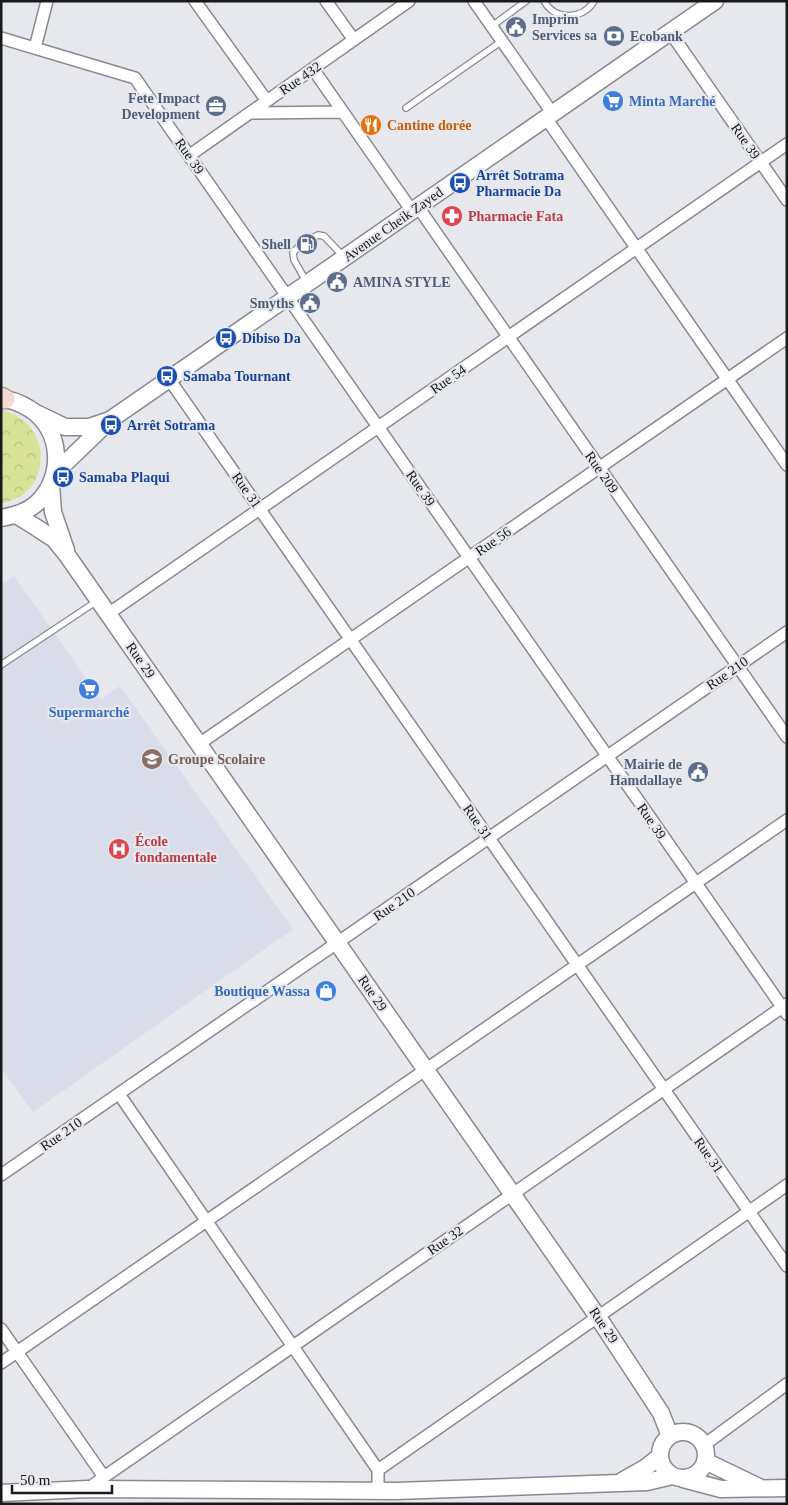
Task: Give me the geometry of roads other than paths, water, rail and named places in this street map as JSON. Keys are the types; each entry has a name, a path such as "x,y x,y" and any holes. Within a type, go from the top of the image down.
{"main road":[{"name":"Avenue Cheik Zayed","path":"3,398 22,404 65,428 89,427 110,420 715,1"},
{"name":"Rue 29","path":"36,413 47,425 54,440 57,456 53,479 53,512 67,555"},
{"path":"8,517 36,504 53,479 110,420"},
{"name":"Rue 29","path":"8,517 34,526 54,539 67,555 598,1317 661,1413 670,1436"},
{"path":"1,1493 88,1489 378,1491 395,1497 647,1482 676,1478 689,1478 702,1469 705,1453 699,1439 692,1434 677,1432 663,1442 659,1457 661,1465 666,1472 676,1478 721,1489 787,1488"},
{"path":"705,1453 761,1488"},
{"path":"618,1483 645,1468 659,1457"}],"street":[{"path":"34,48 47,1"},
{"path":"196,1 267,101"},
{"path":"326,1 354,40"},
{"name":"Rue 432","path":"190,156 409,1"},
{"path":"474,1 636,248 787,465"},
{"name":"Rue 39","path":"670,32 787,200"},
{"name":"Rue 39","path":"1,38 136,78 695,883 785,1009"},
{"name":"Rue 209","path":"313,69 508,337 787,737"},
{"path":"250,113 343,112"},
{"name":"Rue 54","path":"108,614 787,144"},
{"name":"Rue 56","path":"199,744 787,338"},
{"name":"Rue 31","path":"169,379 787,1266"},
{"name":"Rue 210","path":"1,1175 787,632"},
{"path":"1,1363 787,820"},
{"name":"Rue 32","path":"88,1489 104,1476 664,1089 785,1009"},
{"path":"119,1094 378,1470 378,1491"},
{"path":"378,1470 787,1185"},
{"path":"1,1329 104,1476"},
{"path":"705,1453 787,1384"}],"lane":[{"path":"492,26 526,1"},
{"path":"544,1 556,13 569,16 583,13 594,1"},
{"path":"406,108 502,41"},
{"path":"310,239 318,235 324,236 344,258"},
{"path":"296,248 293,253 294,260 308,283"},
{"path":"1,665 99,600"}],"place":[{"name":"Imprim Services sa","path":"516,27"},
{"name":"Ecobank","path":"614,36"},
{"name":"Minta Marché","path":"613,101"},
{"name":"Fete Impact Development","path":"216,106"},
{"name":"Cantine dorée","path":"371,125"},
{"name":"Arrêt Sotrama Pharmacie Da","path":"460,183"},
{"name":"Pharmacie Fata","path":"452,216"},
{"name":"Shell","path":"307,244"},
{"name":"AMINA STYLE","path":"337,282"},
{"name":"Smyths","path":"310,303"},
{"name":"Dibiso Da","path":"226,338"},
{"name":"Samaba Tournant","path":"167,376"},
{"name":"Arrêt Sotrama","path":"111,425"},
{"name":"Samaba Plaqui","path":"63,477"},
{"name":"Supermarché","path":"89,689"},
{"name":"Groupe Scolaire","path":"152,759"},
{"name":"Mairie de Hamdallaye","path":"698,772"},
{"name":"École fondamentale","path":"119,849"},
{"name":"Boutique Wassa","path":"326,991"}]}
